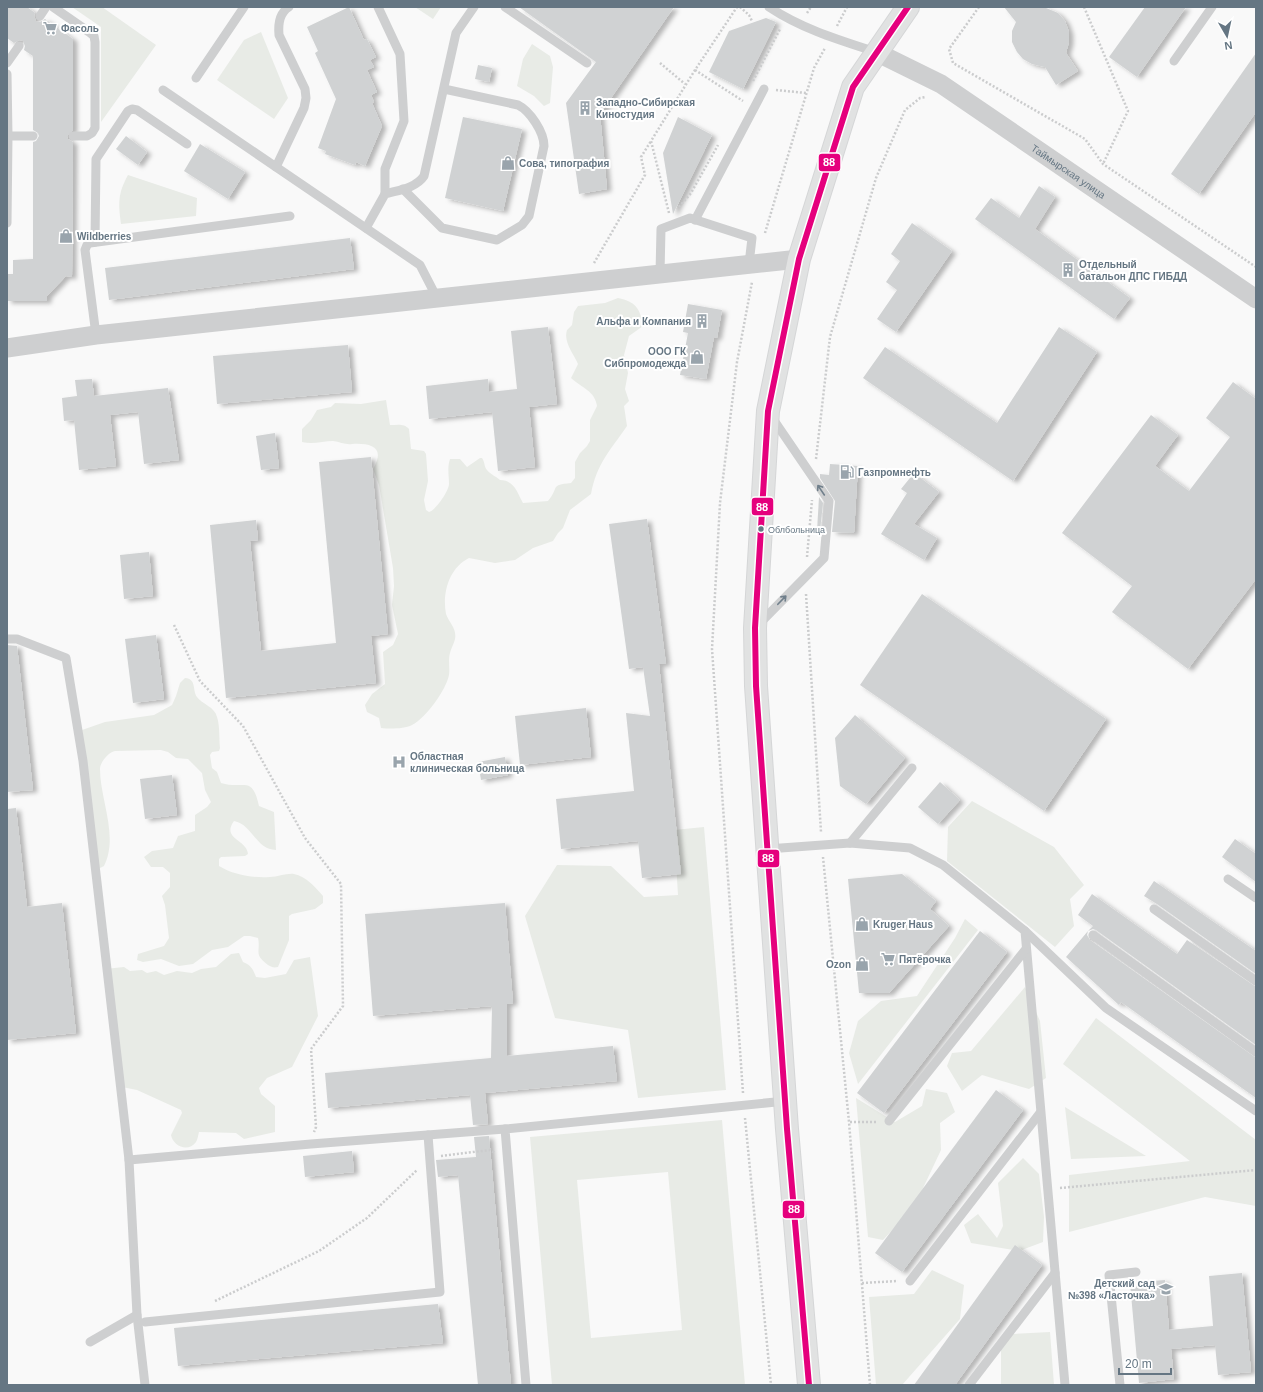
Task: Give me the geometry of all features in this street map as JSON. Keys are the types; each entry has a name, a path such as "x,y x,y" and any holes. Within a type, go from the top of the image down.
{"main road":[{"path":"809,1385 786,1101 756,686 755,628 768,411 799,259 853,87 908,7"}],"street":[{"name":"Таймырская улица","path":"876,52 941,84 1256,299"},
{"path":"7,349 96,335 799,259"}],"lane":[{"path":"40,16 46,7"},
{"path":"53,7 94,36 95,42 94,128 92,133 86,136 72,136"},
{"path":"196,78 244,7"},
{"path":"276,167 304,108 306,98 305,89 279,35 278,25 281,16 288,7"},
{"path":"366,228 385,194 386,169 404,121 400,54 378,7"},
{"path":"385,194 414,185 424,176 456,33 474,7"},
{"path":"505,7 587,63"},
{"path":"769,7 787,19 818,32 876,52"},
{"path":"1174,61 1212,7"},
{"path":"7,63 19,46"},
{"path":"7,74 7,223"},
{"path":"403,188 439,225 446,229 497,240 522,225 529,216 544,146 542,135 528,112 518,105 444,89"},
{"path":"695,220 764,89"},
{"path":"163,90 420,265 437,298"},
{"path":"95,242 96,159 128,111 132,109 137,110 187,144"},
{"path":"8,136 33,136"},
{"path":"96,335 85,250 86,245 95,242 290,216"},
{"path":"660,274 662,229 690,218 752,238 749,264"},
{"path":"755,628 824,558 829,501 768,411"},
{"path":"7,638 17,640 66,658 83,760 129,1160 137,1315 145,1385"},
{"path":"850,842 912,768"},
{"path":"767,849 850,842 910,848 943,865 1025,931 1106,1008 1256,1111"},
{"path":"1228,879 1256,898"},
{"path":"1154,909 1256,981"},
{"path":"1025,931 1065,1385"},
{"path":"1093,935 1256,1052"},
{"path":"889,1122 1026,949"},
{"path":"129,1160 505,1129 786,1101"},
{"path":"910,1281 1040,1113"},
{"path":"505,1129 526,1385"},
{"path":"145,1322 440,1292 428,1135"},
{"path":"1120,1385 1109,1275 1136,1272"},
{"path":"969,1385 1055,1273"},
{"path":"90,1342 137,1315"}],"path":[{"path":"584,282 645,174 641,158 685,84 737,7"},
{"path":"740,7 749,15 752,21"},
{"path":"979,7 949,49 953,63 1085,139 1103,164 1256,267"},
{"path":"1084,7 1128,111 1103,164"},
{"path":"749,88 781,26"},
{"path":"660,63 685,84"},
{"path":"695,70 742,101"},
{"path":"739,107 746,94"},
{"path":"870,1385 849,1122 821,844 805,577 814,479 830,337 876,178 905,110 920,98 933,95"},
{"path":"679,208 691,193 720,140"},
{"path":"651,141 670,218 674,213"},
{"path":"174,625 200,681 242,726 305,838 341,884 343,1006 311,1049 316,1127 310,1144"},
{"path":"849,1122 889,1122"},
{"path":"747,1132 771,1385"},
{"path":"211,1303 319,1251 367,1218 430,1158 490,1150 508,1160"},
{"path":"1047,1190 1256,1170"},
{"path":"862,1283 910,1281"}],"shaded area":[{"path":"72,7 102,7 156,45 101,122 101,27"},
{"path":"415,7 441,7 433,19"},
{"path":"261,32 288,98 274,119 217,80 244,40"},
{"path":"532,44 550,56 553,67 550,103 544,106 534,96 517,86 523,59"},
{"path":"128,175 197,198 196,216 121,224 119,210 120,198 122,187"},
{"path":"618,298 633,304 639,310 643,326 629,336 624,355 628,373 625,389 629,401 624,406 627,426 601,465 591,494 570,510 563,528 553,541 533,548 515,560 495,563 469,558 456,568 448,582 445,598 446,614 455,632 455,641 449,656 449,675 444,688 440,696 429,710 412,725 389,729 381,728 379,718 367,712 365,705 372,694 385,684 383,652 393,645 398,634 392,605 394,586 393,568 379,485 373,469 377,462 377,451 365,444 347,444 333,441 314,443 302,442 302,429 311,420 317,410 331,407 335,403 361,404 386,400 390,425 407,427 409,429 411,449 424,451 426,454 428,481 424,500 426,510 429,512 438,505 448,487 448,468 450,459 460,459 467,467 482,458 485,467 489,472 500,480 512,484 523,503 548,501 557,486 571,483 575,478 575,462 590,441 590,420 597,406 591,393 571,378 578,364 566,339 567,330 572,325 574,312 578,306 605,303"},
{"path":"185,678 191,680 193,683 197,697 216,714 219,728 220,748 219,751 212,752 210,755 212,768 217,772 221,783 229,785 246,785 250,787 256,796 259,806 274,812 276,850 269,849 264,846 245,827 234,821 231,827 232,835 244,845 248,854 245,856 221,857 219,859 219,866 237,874 257,877 291,874 298,875 303,877 323,896 323,903 315,909 289,916 289,940 278,967 269,966 263,961 258,953 258,938 250,936 244,936 228,947 212,950 193,964 179,966 161,959 143,962 137,960 138,954 164,946 169,938 165,905 162,896 170,887 170,873 163,867 151,867 144,857 152,851 173,848 178,836 195,831 195,815 207,807 211,802 205,790 202,773 188,759 176,758 168,752 161,750 115,751 110,753 105,758 100,766 100,769 108,818 110,843 104,866 96,870 82,730 105,722 154,715 172,705 180,683"},
{"path":"972,801 1054,847 1084,885 1070,899 1074,926 1055,947 947,861 948,827"},
{"path":"704,827 726,1090 638,1098 628,1030 555,1018 525,916 557,865 611,866 644,897 678,895 674,830"},
{"path":"965,919 978,930 858,1084 849,1053 858,1021 881,1001 917,996 955,938"},
{"path":"239,953 243,962 248,964 256,977 265,978 286,974 294,960 310,957 318,1016 292,1067 267,1078 259,1088 261,1094 275,1106 275,1132 244,1139 236,1133 199,1132 197,1141 193,1145 185,1148 181,1147 172,1139 171,1135 182,1113 181,1110 137,1090 117,1086 105,969 124,967 130,971 142,970 147,973 156,971 164,975 177,971 192,973 201,969 216,967 231,954"},
{"path":"1025,987 1040,1021 1046,1078 1029,1089 982,1075 962,1091 947,1066 952,1053 971,1051"},
{"path":"1096,1018 1256,1140 1256,1206 1205,1197 1069,1232 1069,1175 1190,1161 1063,1064"},
{"path":"926,1089 947,1093 955,1112 940,1123 941,1150 915,1205 883,1240 868,1237 856,1098 895,1122 922,1106"},
{"path":"1065,1107 1146,1156 1071,1159"},
{"path":"722,1120 745,1385 552,1385 530,1137","holes":["668,1172 682,1330 591,1338 577,1180"]},
{"path":"1023,1158 1039,1174 1044,1217 1043,1242 1019,1251 971,1243 964,1225 978,1214 997,1238 1003,1226 998,1183"},
{"path":"932,1270 964,1285 960,1319 902,1385 876,1385 869,1297 914,1294"},
{"path":"1050,1332 1054,1385 1001,1385 1001,1346 1012,1334"}],"building":[{"path":"7,7 27,7 35,13 34,16 36,21 40,22 45,19 73,39 73,130 67,136 68,139 73,142 72,277 66,276 47,296 47,301 7,301 7,274 13,274 13,260 33,259 33,142 36,141 39,136 38,133 33,130 33,56 24,50 25,46 23,41 19,40 14,43 7,38"},
{"path":"349,7 364,40 367,39 376,57 370,60 374,67 367,70 377,92 371,95 374,102 372,103 382,126 365,166 356,162 355,165 325,154 326,151 318,148 336,99 315,53 318,51 307,27"},
{"name":"Западно-Сибирская Киностудия","path":"519,7 674,7 600,114 607,189 579,194 566,103 596,62"},
{"path":"1004,7 1046,8 1058,13 1065,21 1069,32 1069,42 1066,53 1078,71 1056,85 1045,67 1032,64 1023,59 1017,52 1012,42 1012,31 1016,22"},
{"path":"1145,7 1186,7 1137,77 1109,57"},
{"path":"766,18 776,22 743,89 709,72 729,31"},
{"path":"1256,53 1256,112 1199,194 1171,174"},
{"path":"478,65 492,68 489,82 475,79"},
{"path":"463,117 522,129 503,211 445,198"},
{"path":"678,117 712,135 673,214 663,153"},
{"path":"126,136 147,152 138,165 116,149"},
{"path":"200,144 245,172 228,199 184,171"},
{"name":"Отдельный батальон ДПС ГИБДД","path":"1039,186 1055,197 1035,229 1130,298 1114,319 975,219 991,198 1019,218"},
{"path":"912,223 952,251 896,332 877,319 897,290 886,282 900,261 891,254"},
{"path":"350,238 354,269 109,300 105,268"},
{"path":"688,304 722,310 717,338 714,337 706,379 680,375 688,333 683,332"},
{"path":"548,327 557,404 529,407 535,467 498,471 492,412 429,419 426,386 488,379 489,392 517,389 511,331"},
{"path":"1059,327 1097,352 1013,481 863,378 885,347 997,423"},
{"path":"348,345 352,392 217,404 213,356"},
{"path":"92,379 94,396 168,388 179,460 144,464 138,412 110,415 116,466 79,470 74,420 64,421 62,398 77,396 75,380"},
{"path":"1233,382 1256,399 1256,579 1188,669 1112,612 1132,586 1062,533 1151,415 1178,435 1155,466 1189,491 1230,437 1206,418"},
{"path":"275,433 279,468 261,470 256,436"},
{"path":"371,457 388,634 371,636 376,683 226,698 210,525 256,520 258,540 250,541 261,651 336,643 319,462"},
{"path":"830,464 858,466 854,533 832,532 835,501 820,478 820,474 829,475"},
{"path":"914,473 939,492 914,524 937,538 924,560 881,534 907,493 901,489"},
{"path":"819,497 823,503 820,531 817,531"},
{"path":"647,519 666,664 659,664 681,874 642,878 638,841 561,849 556,799 634,791 626,713 650,716 643,667 629,669 609,524"},
{"path":"149,552 153,596 124,599 120,555"},
{"path":"922,594 1106,719 1044,811 860,685"},
{"path":"156,635 164,699 133,703 125,639"},
{"path":"7,645 17,646 33,790 7,792"},
{"path":"586,708 591,757 520,765 515,716"},
{"path":"855,715 905,758 866,804 840,786 835,738"},
{"path":"505,757 508,775 481,780 478,762"},
{"path":"172,775 177,815 145,819 140,779"},
{"path":"940,782 960,800 938,824 918,807"},
{"path":"16,808 27,907 62,903 76,1033 7,1040 7,809"},
{"path":"1235,839 1256,854 1256,882 1222,857"},
{"name":"Пятёрочка","path":"902,874 936,901 930,909 949,926 889,993 859,993 848,879"},
{"path":"1154,881 1256,951 1256,974 1144,896"},
{"path":"1092,894 1177,954 1187,940 1256,987 1256,1045 1096,930 1093,929 1088,931 1093,926 1078,915"},
{"path":"505,903 513,1003 507,1004 507,1056 613,1046 617,1081 485,1093 488,1124 473,1125 470,1095 328,1108 325,1073 491,1058 492,1006 373,1016 365,914"},
{"path":"980,931 1007,952 884,1113 857,1093"},
{"path":"1088,931 1087,935 1090,940 1256,1058 1256,1098 1121,1002 1119,1005 1066,957"},
{"path":"996,1090 1023,1110 902,1272 875,1253"},
{"path":"489,1136 511,1385 478,1385 458,1175 438,1177 436,1160 476,1157 474,1137"},
{"path":"352,1151 354,1172 305,1177 303,1156"},
{"path":"1015,1245 1042,1265 955,1385 914,1385"},
{"path":"1242,1273 1251,1372 1218,1375 1215,1345 1171,1349 1174,1379 1139,1383 1130,1283 1165,1280 1169,1330 1213,1326 1209,1276"},
{"path":"438,1304 443,1343 178,1366 174,1328"}],"transit line":[{"name":"88","path":"809,1385 787,1129 756,686 755,628 768,411 799,259 853,87 908,7"}],"place":[{"name":"Фасоль","path":"50,28"},
{"name":"Западно-Сибирская Киностудия","path":"585,108"},
{"name":"Сова, типография","path":"508,163"},
{"name":"Wildberries","path":"66,236"},
{"name":"Отдельный батальон ДПС ГИБДД","path":"1068,270"},
{"name":"Альфа и Компания","path":"702,321"},
{"name":"ООО ГК Сибпромодежда","path":"697,357"},
{"name":"Газпромнефть","path":"847,472"},
{"name":"Облбольница","path":"761,529"},
{"name":"Областная клиническая больница","path":"399,762"},
{"name":"Kruger Haus","path":"862,924"},
{"name":"Пятёрочка","path":"888,959"},
{"name":"Ozon","path":"862,964"},
{"name":"Детский сад №398 «Ласточка»","path":"1166,1289"}]}
